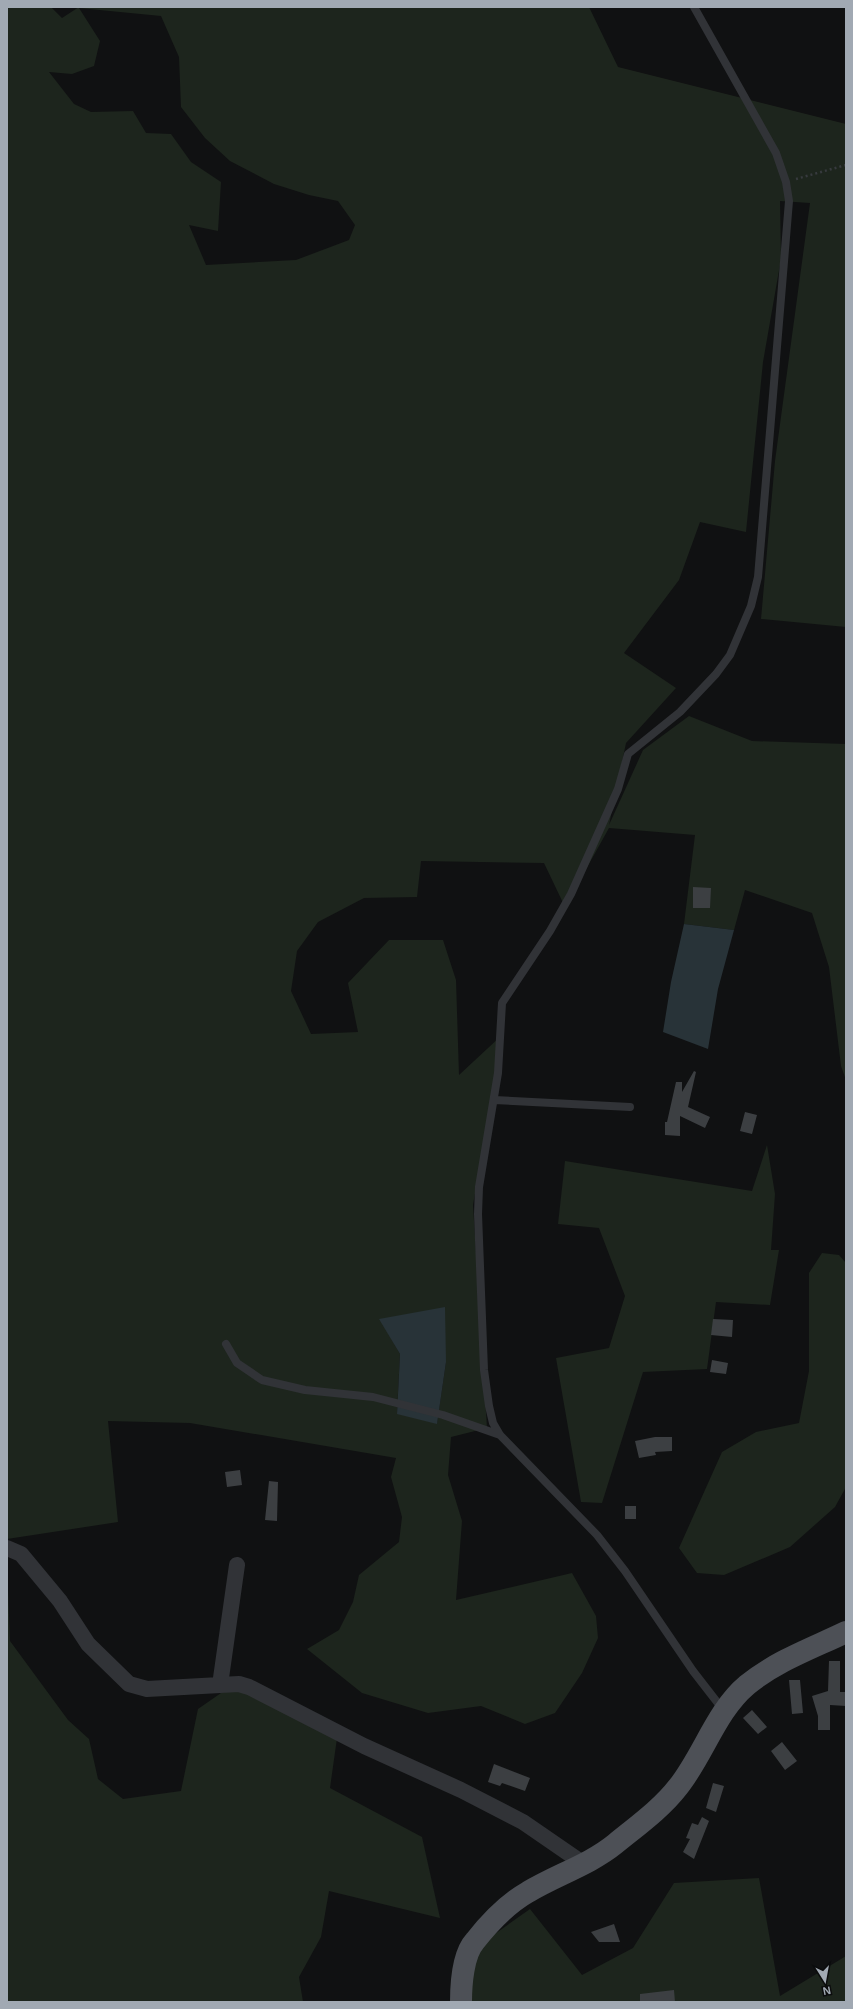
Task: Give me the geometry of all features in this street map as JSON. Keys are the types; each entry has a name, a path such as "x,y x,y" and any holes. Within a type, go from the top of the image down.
{"main road":[{"path":"461,2002 461,1990 465,1965 473,1942 506,1906 528,1892 584,1864 613,1846 663,1804 679,1787 724,1712 747,1685 780,1663 846,1632"}],"street":[{"path":"7,1548 21,1554 60,1600 88,1644 129,1684 148,1689 239,1684 249,1687 364,1746 461,1790 523,1822 584,1864"},
{"path":"220,1685 237,1565"}],"lane":[{"path":"694,7 776,153 786,182 789,208 758,577 751,606 730,655 716,674 680,712 628,754 618,789 571,894 550,931 502,1003 498,1073 479,1187 478,1214 484,1370 489,1406 493,1422 500,1436 597,1536 625,1571 693,1671 724,1712"},
{"path":"494,1100 630,1107"},
{"path":"226,1344 236,1363 262,1380 305,1390 372,1396 443,1415 500,1436"}],"path":[{"path":"786,182 846,165"}],"shaded area":[{"path":"7,7 51,7 62,18 79,7 589,7 618,67 846,124 846,627 761,619 775,461 810,203 780,201 781,259 763,362 746,532 700,522 679,580 624,653 676,688 626,743 609,825 643,750 689,716 752,741 846,744 846,1080 841,1066 829,967 812,913 745,890 734,930 684,924 695,835 609,828 565,907 544,863 421,861 417,897 364,898 318,922 297,951 291,991 311,1034 358,1032 348,983 389,940 443,940 456,980 459,1075 502,1035 473,1205 487,1428 451,1437 448,1475 462,1521 456,1600 572,1573 596,1616 598,1638 582,1673 555,1713 525,1724 481,1706 428,1713 362,1693 307,1649 339,1630 353,1602 359,1575 399,1542 402,1517 391,1477 396,1458 190,1423 108,1421 118,1522 7,1539","holes":["79,8 161,16 179,57 181,107 205,138 230,161 274,184 309,195 338,201 355,225 349,240 296,260 206,265 189,225 218,231 221,182 191,162 171,134 146,133 133,111 91,112 74,104 49,72 72,74 94,66 100,41","380,1319 446,1362 437,1423 397,1413 400,1354"]},
{"path":"684,924 734,930 718,989 708,1049 663,1032 671,982"},
{"path":"767,1145 775,1194 771,1250 779,1250 770,1305 716,1302 707,1369 643,1372 602,1503 581,1502 556,1358 609,1348 625,1296 599,1228 558,1224 565,1161 752,1191"},
{"path":"822,1253 839,1255 846,1263 846,1487 835,1507 790,1547 724,1575 697,1573 679,1548 722,1452 756,1432 799,1423 809,1371 809,1273"},
{"path":"445,1307 446,1362 437,1424 397,1414 400,1354 379,1319"},
{"path":"7,1562 10,1641 68,1720 89,1739 98,1779 123,1799 181,1791 198,1709 221,1693 243,1688 338,1731 330,1788 422,1837 440,1918 329,1891 321,1937 299,1977 303,2002 7,2002"},
{"path":"759,1878 780,1996 846,1956 846,2002 470,2002 475,1948 530,1909 582,1975 633,1948 674,1883"}],"building":[{"path":"693,887 711,888 710,908 693,908"},
{"path":"694,1071 696,1072 688,1107 710,1117 705,1128 680,1116 680,1136 665,1135 665,1122 667,1122 676,1082 682,1082 682,1092"},
{"path":"745,1112 757,1115 752,1134 740,1131"},
{"path":"713,1319 733,1320 732,1337 711,1335"},
{"path":"712,1360 728,1363 726,1374 710,1372"},
{"path":"655,1437 672,1437 672,1451 655,1452 656,1455 639,1458 635,1441"},
{"path":"240,1470 242,1485 227,1487 225,1472"},
{"path":"269,1481 278,1482 277,1521 265,1520"},
{"path":"625,1506 636,1506 636,1519 625,1519"},
{"path":"829,1661 840,1661 840,1692 846,1692 846,1706 830,1705 830,1730 818,1730 818,1716 812,1696 828,1691"},
{"path":"789,1680 800,1680 803,1713 792,1714"},
{"path":"752,1710 767,1727 758,1734 743,1718"},
{"path":"782,1742 797,1761 785,1770 771,1751"},
{"path":"494,1764 530,1778 525,1791 502,1783 500,1786 488,1782"},
{"path":"713,1783 724,1786 716,1812 706,1808"},
{"path":"702,1817 709,1821 694,1859 683,1852 690,1839 686,1838 692,1823 698,1825"},
{"path":"614,1924 620,1942 599,1942 591,1932"},
{"path":"674,1990 675,2002 640,2002 640,1994"}]}
